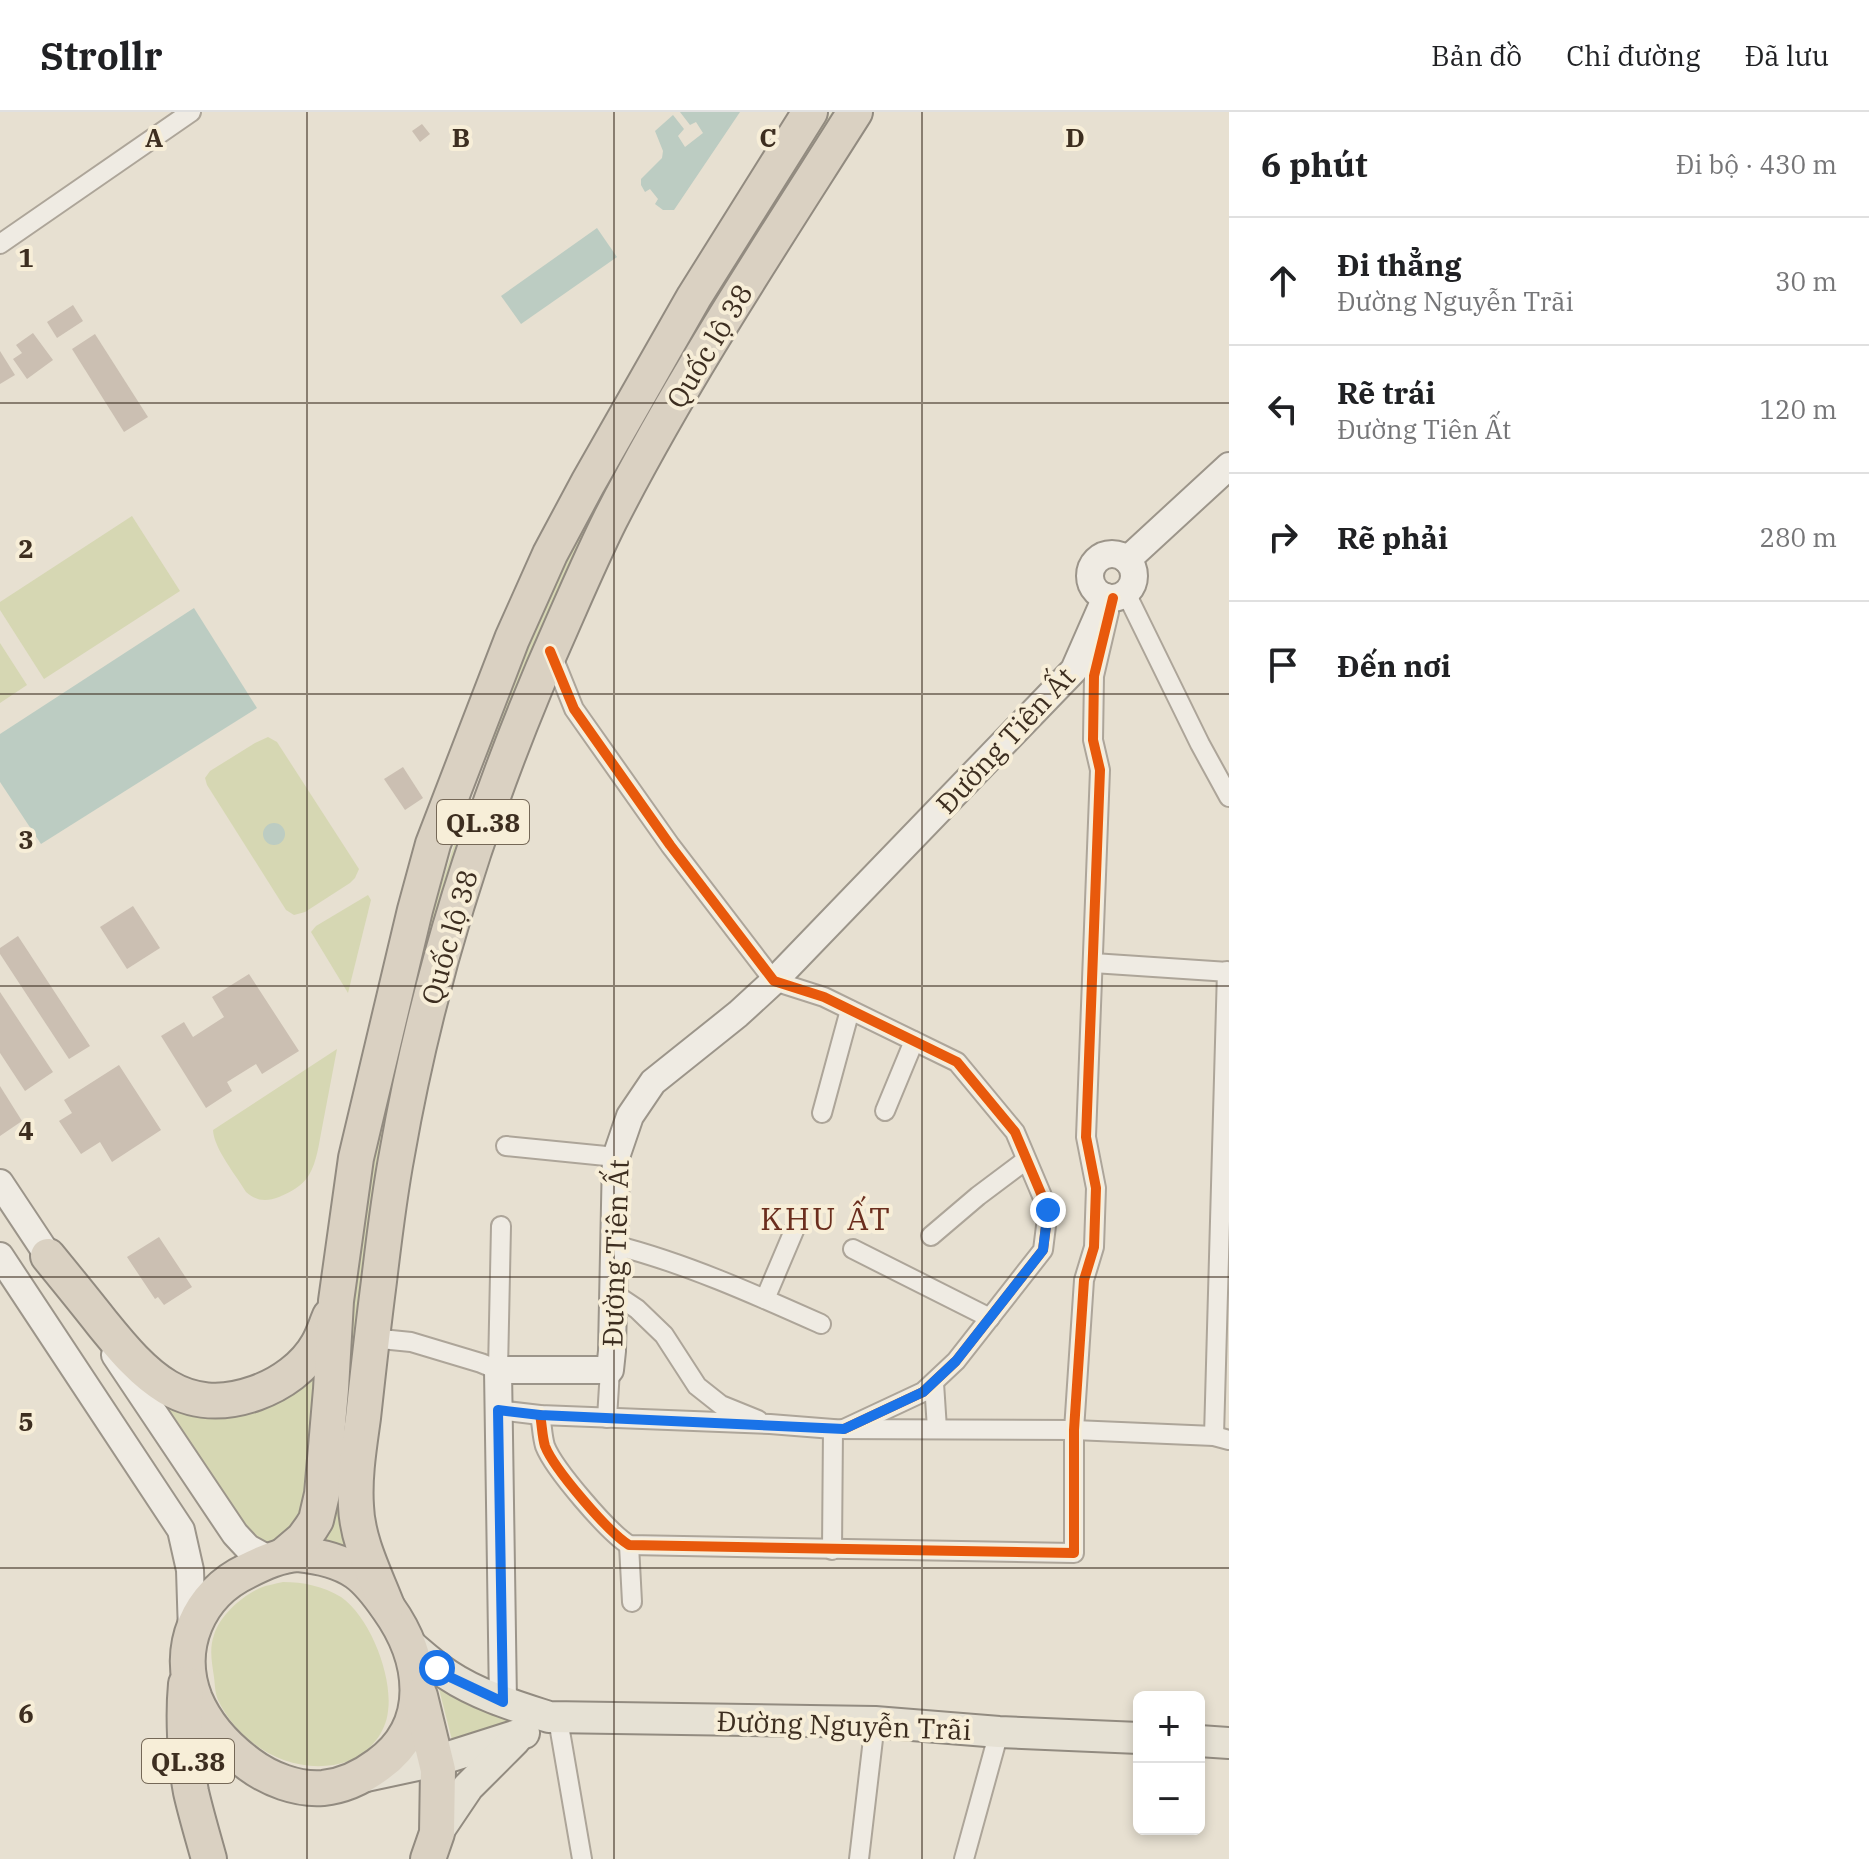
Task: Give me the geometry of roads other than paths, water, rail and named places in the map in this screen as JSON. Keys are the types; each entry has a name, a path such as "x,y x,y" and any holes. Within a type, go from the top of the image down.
{"highway":[{"name":"Quốc lộ 38","path":"276,1558 303,1539 311,1528 322,1494 336,1301 356,1158 427,863 532,592 580,497 694,297 810,112"},
{"name":"Quốc lộ 38","path":"387,1606 365,1547 355,1505 371,1338 396,1156 447,937 467,870 530,699 609,523 660,427 724,319 855,112"},
{"path":"461,772 497,786"},
{"path":"48,1256 137,1365 173,1390 207,1401 251,1395 270,1388 291,1374 319,1344 336,1301"},
{"path":"417,1680 416,1710 411,1727 390,1756 359,1777 336,1785 310,1788 283,1782 254,1767 226,1745 202,1713 192,1687 190,1646 205,1605 220,1587 236,1576 276,1558 298,1554 315,1556 346,1566 368,1582 387,1606 408,1643 417,1680 438,1770 433,1846"},
{"name":"QL.38","path":"190,1646 185,1700 191,1791 209,1859"}],"main road":[{"name":"Đường Nguyễn Trãi","path":"408,1643 452,1678 545,1722 875,1722 999,1732 1133,1738"},
{"path":"359,1777 436,1761 545,1722"},
{"path":"433,1846 468,1787 509,1745 545,1722"},
{"path":"1205,1741 1229,1743"}],"street":[{"path":"0,244 191,112"},
{"path":"1127,560 1229,466"},
{"path":"540,1415 545,1446 562,1472 604,1525 629,1545 1074,1553 1074,1430 1084,1280 1094,1247 1096,1188 1086,1137 1100,770 1093,740 1094,676 1115,596 1134,582 1133,568 1127,560 1117,554 1102,556 1092,567 1094,588 1115,596 1229,797"},
{"name":"Đường Tiên Ất","path":"498,1370 610,1370 616,1157 630,1116 653,1082 774,981 1074,670 1115,596"},
{"path":"550,651 574,709 670,845 774,981 824,997 957,1062 1015,1132 1048,1210 1043,1250 956,1361 923,1392 839,1429"},
{"path":"498,1410 540,1415 839,1429 1074,1430 1222,1438 1228,972 1093,963"},
{"path":"822,1113 850,1010"},
{"path":"885,1111 914,1041"},
{"path":"506,1146 616,1157"},
{"path":"931,1236 1026,1160"},
{"path":"0,1183 235,1534 248,1548 276,1558"},
{"path":"501,1226 498,1410 503,1702"},
{"path":"765,1299 796,1226"},
{"path":"614,1245 650,1254 821,1324"},
{"path":"853,1249 990,1318"},
{"path":"0,1256 181,1530 190,1570 190,1646"},
{"path":"613,1293 637,1309 664,1335 697,1386 721,1405 770,1424"},
{"path":"371,1338 411,1342 498,1370"},
{"path":"607,1418 610,1370"},
{"path":"934,1383 937,1429"},
{"path":"832,1550 839,1429"},
{"path":"629,1545 632,1602"},
{"path":"545,1722 560,1731 582,1859"},
{"path":"859,1859 875,1722"},
{"path":"964,1859 999,1732"}],"district":[{"name":"KHU ẤT","path":"826,1218"}]}
